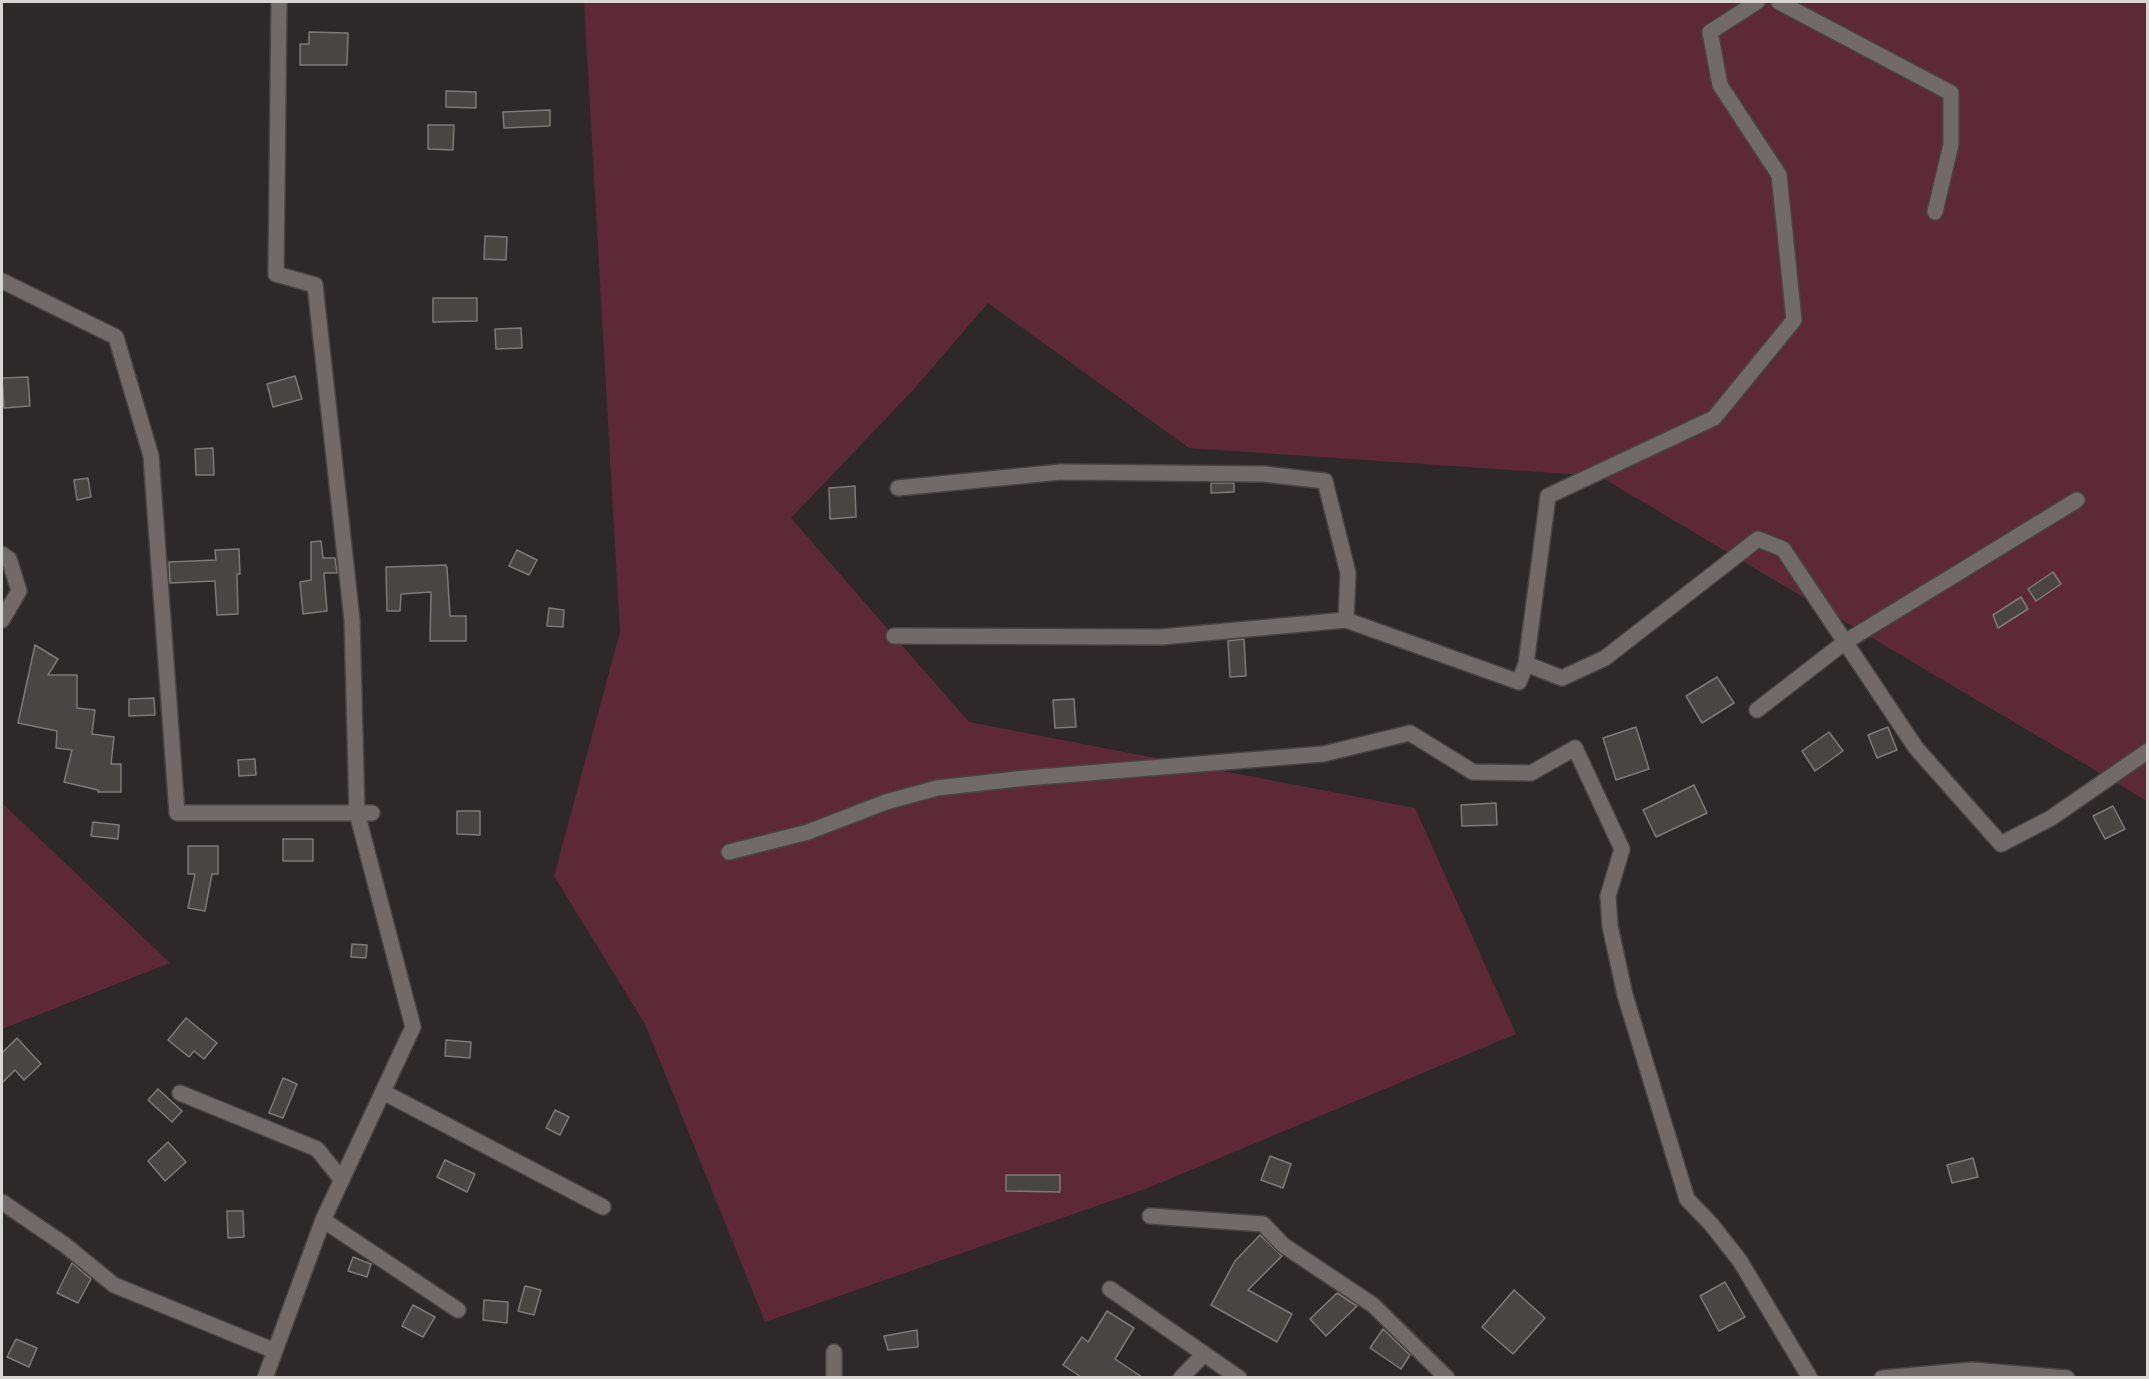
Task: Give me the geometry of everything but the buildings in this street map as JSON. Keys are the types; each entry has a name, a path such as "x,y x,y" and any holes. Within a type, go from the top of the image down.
{"street":[{"path":"265,1377 323,1220 412,1027 364,813 352,620 315,285 276,274 279,2"},
{"path":"894,636 1161,637 1346,620 1519,682 1526,664 1548,496 1714,418 1794,320 1779,175 1720,85 1710,32 1757,2"},
{"path":"1779,2 1951,93 1952,144 1935,212"},
{"path":"2,281 116,337 151,456 177,813 364,813"},
{"path":"898,488 1061,472 1264,474 1324,481 1348,573 1346,620"},
{"path":"1757,710 1845,642 2077,500"},
{"path":"1526,664 1562,678 1605,658 1758,539 1783,549 1917,748 2001,844 2051,818 2148,751"},
{"path":"2,554 9,559 19,591 2,620"},
{"path":"729,852 808,832 886,802 938,788 1026,778 1323,754 1410,733 1473,772 1531,773 1575,748 1622,849 1608,896 1610,926 1625,994 1687,1199 1711,1224 1740,1261 1810,1377"},
{"path":"382,1092 603,1207"},
{"path":"180,1093 317,1149 342,1180"},
{"path":"2,1202 64,1245 114,1285 275,1351"},
{"path":"1150,1216 1263,1224 1282,1245 1373,1305 1447,1377"},
{"path":"323,1220 458,1310"},
{"path":"1110,1289 1239,1377"},
{"path":"834,1352 834,1377"},
{"path":"1181,1377 1204,1354"},
{"path":"1882,1377 1972,1370 2067,1377"}],"shaded area":[{"path":"584,2 2147,2 2147,801 1599,476 1189,448 988,303 915,388 791,518 969,722 1415,808 1516,1034 1148,1188 765,1322 645,1024 554,876 620,632"},
{"path":"2,803 170,963 2,1029"}]}
